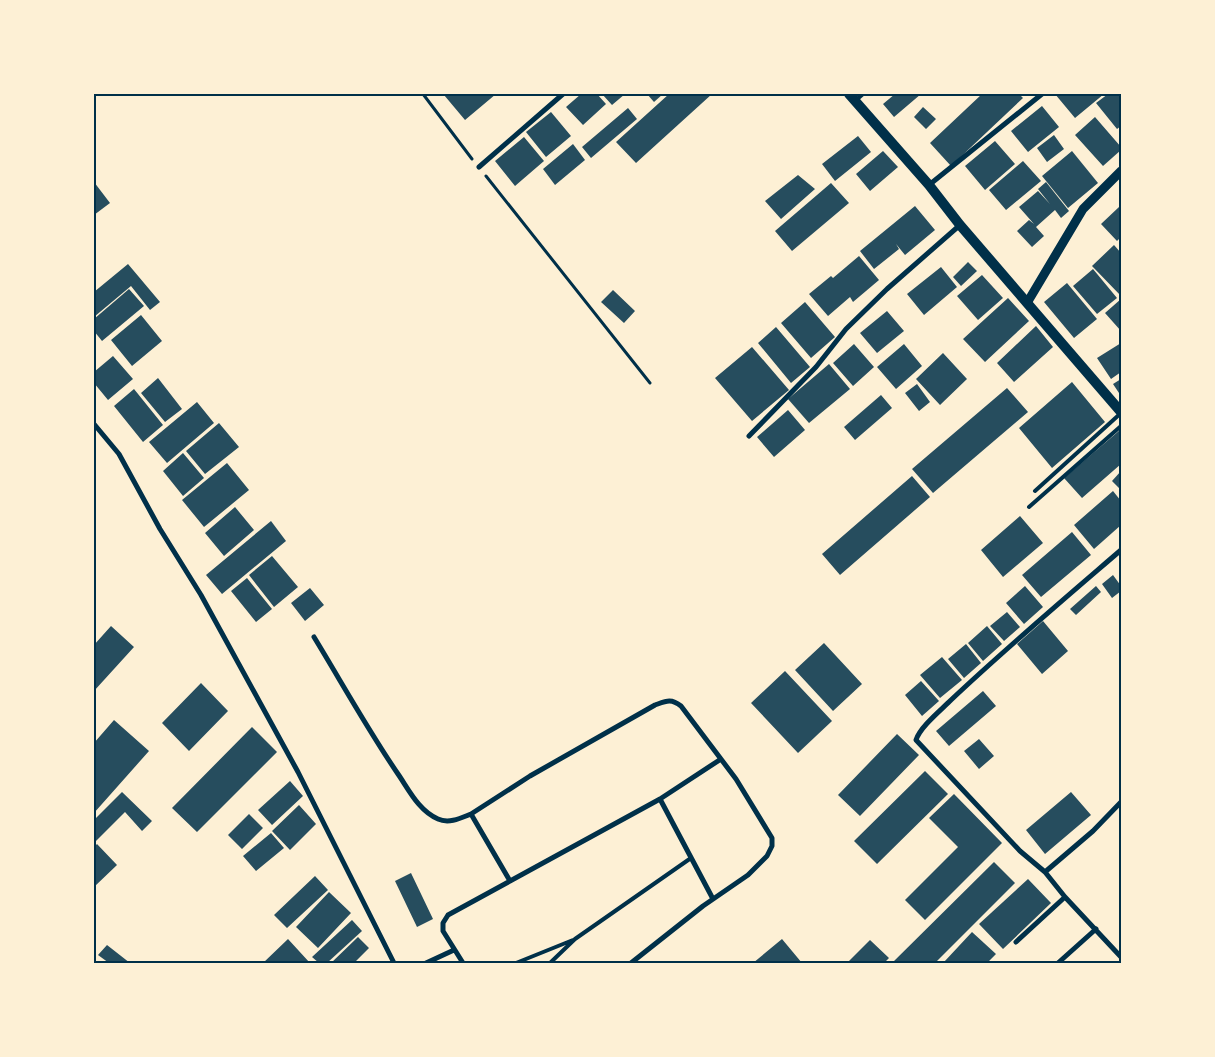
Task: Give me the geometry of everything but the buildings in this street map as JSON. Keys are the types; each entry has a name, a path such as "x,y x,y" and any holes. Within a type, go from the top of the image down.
{"main road":[{"path":"856,96 960,225 1121,413"}],"street":[{"path":"479,167 563,94"},
{"path":"929,185 1042,94"},
{"path":"1027,303 1083,209 1121,171"},
{"path":"749,436 816,367 846,329 887,289 960,225"},
{"path":"94,424 119,454 160,529 201,595 298,772 394,963"},
{"path":"1121,550 986,667 934,717 916,740 1020,851 1045,872 1121,957"},
{"path":"314,637 418,804 429,814 442,821 456,820 471,814 530,776 655,705 672,700 682,706 736,779 772,838 773,843 768,856 748,875 713,899 631,963"},
{"path":"463,963 443,931 443,922 448,915 660,800 721,759"},
{"path":"660,800 713,899"},
{"path":"1045,872 1093,831 1121,802"},
{"path":"471,814 510,881"},
{"path":"1016,942 1066,897"},
{"path":"1058,963 1096,929"},
{"path":"426,963 454,950"}],"lane":[{"path":"1034,491 1121,413"},
{"path":"1030,507 1121,426"},
{"path":"550,963 575,939 691,858"},
{"path":"516,963 575,939"}],"path":[{"path":"423,94 650,383"}]}
